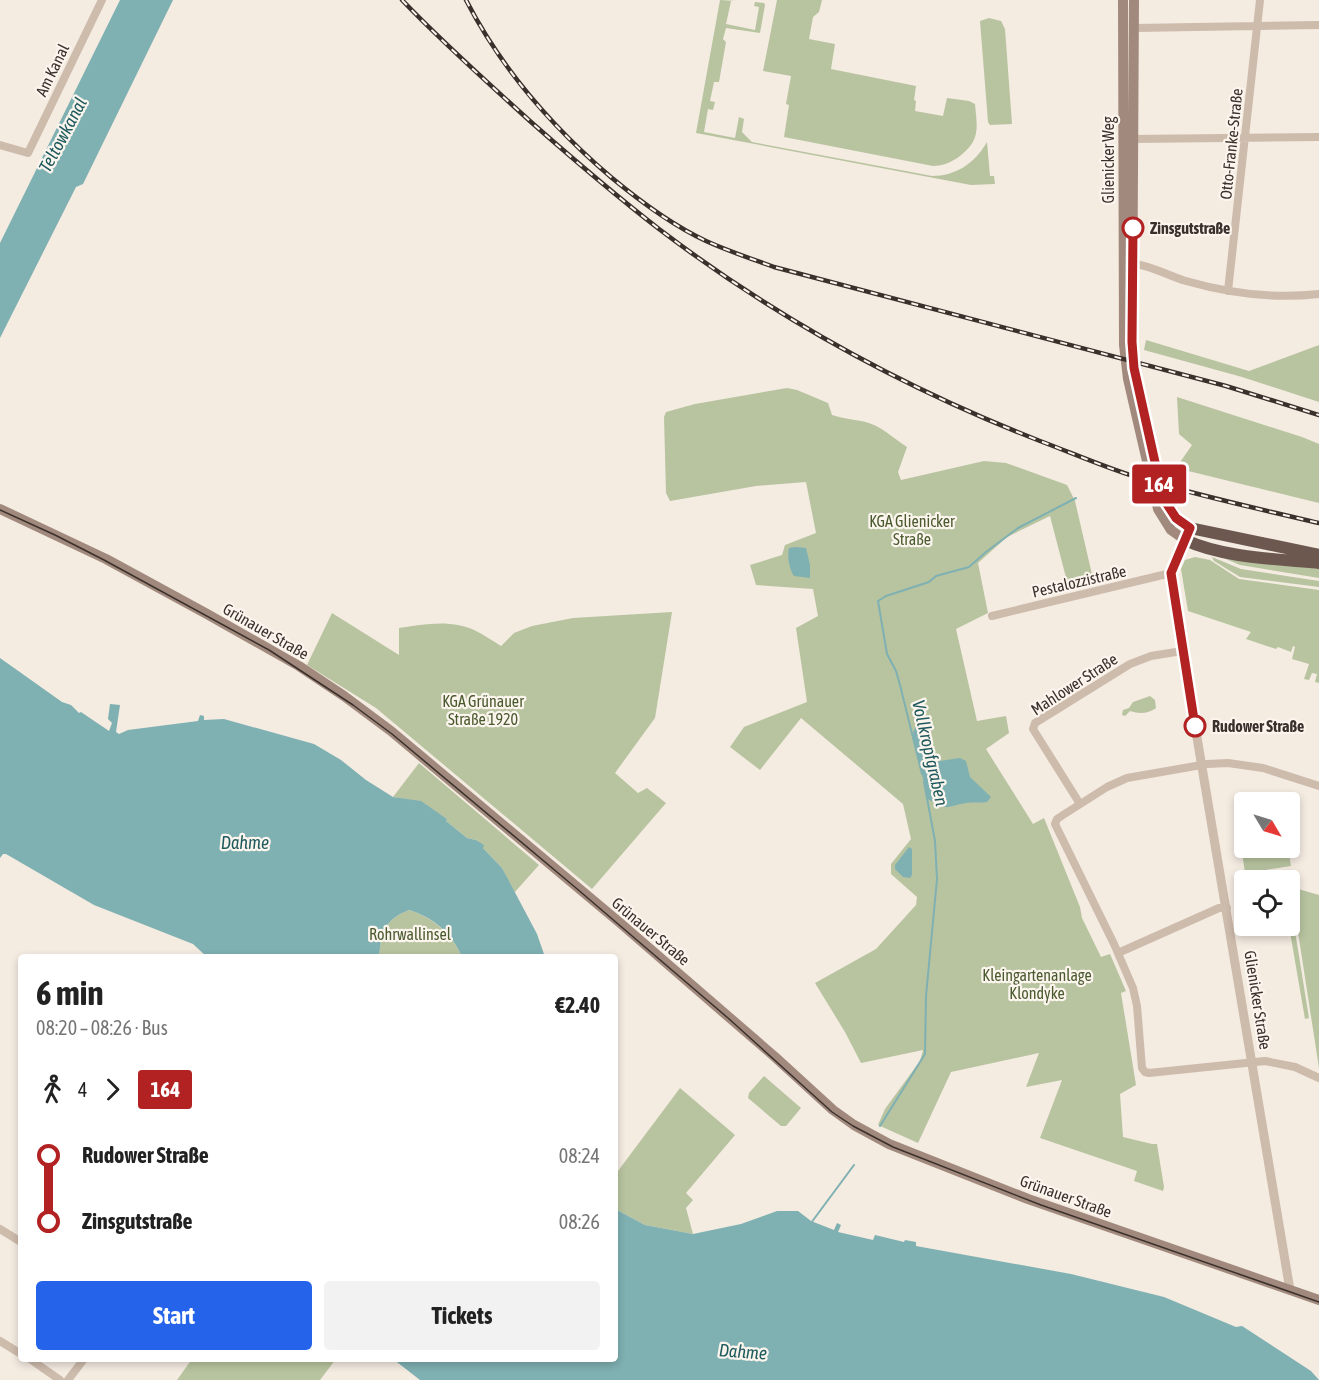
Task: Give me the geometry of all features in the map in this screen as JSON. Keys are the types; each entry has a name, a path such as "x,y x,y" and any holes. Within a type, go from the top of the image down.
{"highway":[{"path":"1187,534 1319,555"},
{"path":"1187,534 1212,549 1251,556 1319,563"}],"main road":[{"name":"Glienicker Weg","path":"1123,0 1133,264 1134,368 1161,491 1168,509 1187,534"},
{"name":"Glienicker Weg","path":"1134,0 1135,28 1123,321 1128,379 1158,509 1171,530 1187,534"},
{"name":"Grünauer Straße","path":"0,509 89,551 207,614 299,666 344,696 391,731 606,911 833,1110 854,1125 890,1144 1028,1199 1319,1300"}],"street":[{"name":"Am Kanal","path":"0,145 27,153 102,0"},
{"name":"Otto-Franke-Straße","path":"1228,291 1260,0"},
{"path":"1135,28 1319,25"},
{"path":"1129,139 1319,137"},
{"path":"1133,264 1228,291 1280,296 1319,294"},
{"path":"1171,573 1187,534"},
{"name":"Glienicker Straße","path":"1171,573 1182,651 1290,1290"},
{"name":"Pestalozzistraße","path":"992,616 1171,573"},
{"name":"Mahlower Straße","path":"1080,804 1036,734 1035,723 1130,664 1150,656 1182,651"},
{"path":"1319,786 1263,768 1228,763 1202,765 1127,778 1107,787 1080,804 1057,819 1055,824 1118,953 1135,997 1142,1068 1145,1072 1183,1071 1265,1060 1295,1067 1319,1078"},
{"path":"1118,953 1218,909 1227,908"},
{"path":"0,1229 18,1240"},
{"path":"0,1341 18,1352"},
{"path":"34,1362 60,1380"},
{"path":"68,1380 82,1362"}],"green space":[{"path":"720,0 736,1 731,1 726,24 755,30 759,7 754,6 755,2 765,5 760,33 726,28 719,82 714,82 710,101 715,102 713,110 708,109 704,132 735,138 739,117 744,119 742,132 752,142 932,176 949,174 964,167 977,156 987,142 990,176 994,176 995,184 971,185 696,133"},
{"path":"777,0 822,0 819,12 813,17 809,39 835,44 831,69 916,86 915,111 943,116 947,98 975,104 975,139 967,150 954,160 933,166 784,137 791,76 763,71"},
{"path":"989,18 1001,21 1005,29 1012,124 990,125 988,122 980,21"},
{"path":"1146,340 1249,371 1319,345 1319,402 1242,377 1144,350"},
{"path":"787,388 828,403 832,415 874,425 907,447 898,472 901,480 984,461 1006,463 1067,485 1075,501 1094,583 1069,589 1050,516 1007,537 978,563 988,613 956,629 977,721 1006,716 1009,733 986,749 1033,824 1044,818 1080,907 1082,918 1101,957 1110,954 1126,991 1121,993 1136,1085 1120,1094 1123,1137 1157,1144 1163,1191 1134,1181 1137,1171 1040,1138 1062,1080 1026,1087 1039,1053 951,1072 918,1143 878,1125 885,1109 920,1061 923,1050 861,1063 815,983 876,949 916,905 917,897 891,874 891,864 911,839 903,804 801,718 760,770 730,747 744,727 807,702 796,628 818,616 813,589 756,585 750,565 782,555 785,545 816,533 806,482 756,486 670,501 666,493 664,417 666,412 695,404"},
{"path":"1177,397 1319,444 1319,503 1176,468 1192,445 1179,434"},
{"path":"1214,554 1319,569 1319,578 1240,565"},
{"path":"1195,557 1210,560 1239,579 1319,590 1319,683 1315,682 1317,674 1312,673 1309,680 1304,679 1309,664 1292,659 1295,647 1293,646 1291,652 1246,639 1251,632 1188,611 1181,569 1185,560"},
{"path":"1212,557 1241,569 1319,581 1319,587 1240,577 1214,561"},
{"name":"KGA Grünauer Straße 1920","path":"672,612 655,718 615,773 638,793 647,788 666,803 592,889 376,708 307,665 332,613 399,655 399,628 409,626 458,625 476,631 501,646 514,633 532,626 573,618"},
{"path":"1150,696 1155,700 1156,708 1140,713 1130,711 1125,716 1122,715 1123,710 1129,708 1133,702"},
{"name":"KGA Grünauer Straße 1920","path":"419,763 539,865 514,893 502,868 483,848 483,845 467,838 446,821 447,819 421,802 393,797"},
{"path":"1243,858 1290,858 1291,866 1245,870"},
{"path":"1300,890 1319,895 1319,1068 1299,936"},
{"name":"Rohrwallinsel","path":"409,910 434,922 453,941 461,954 379,954 383,933 389,922"},
{"path":"1291,936 1296,936 1309,1018 1305,1019"},
{"path":"764,1076 801,1108 786,1126 781,1126 748,1098 749,1093"},
{"path":"680,1088 735,1135 686,1193 693,1200 686,1208 693,1234 645,1225 618,1211 618,1171"},
{"path":"190,1362 334,1362 320,1380 177,1380"}],"water":[{"name":"Teltowkanal","path":"120,0 173,0 83,184 76,187 0,338 0,243"},
{"path":"789,548 806,548 810,578 794,576 792,573 788,551"},
{"name":"Dahme","path":"0,658 62,702 71,705 79,713 81,712 109,731 112,723 108,719 110,704 120,705 116,732 119,734 128,730 198,721 200,715 204,716 204,720 224,719 314,744 393,797 421,801 447,819 446,821 467,838 484,845 483,848 502,868 537,934 544,954 461,954 453,941 434,922 409,910 389,922 383,933 379,954 204,954 193,944 94,905 6,854 0,858"},
{"path":"925,723 931,727 927,744 931,756 940,761 960,758 966,761 970,777 991,797 987,802 943,807 928,799 912,735 916,726"},
{"path":"909,847 912,849 910,878 903,877 895,869 895,865"},
{"name":"Dahme","path":"618,1211 645,1225 693,1234 741,1224 777,1211 798,1211 811,1221 834,1230 837,1223 841,1225 838,1232 873,1240 875,1235 904,1242 905,1240 916,1242 916,1246 1071,1274 1164,1297 1236,1327 1242,1326 1311,1371 1319,1380 420,1380 397,1362 618,1362"}],"waterway":[{"name":"Vollkropfgraben","path":"922,774 896,671 887,654 878,601 886,596 929,582 936,576 969,567 1018,528 1076,498"},
{"name":"Vollkropfgraben","path":"880,1126 925,1054 926,996 937,879 935,841 924,782"},
{"name":"Vollkropfgraben","path":"811,1223 854,1165"}],"tram line":[{"path":"0,510 104,560 269,650 353,705 392,734 576,888 728,1018 832,1112 853,1126 893,1147 1041,1205 1319,1302"}],"railway":[{"path":"402,0 449,47 531,122 659,229 749,292 842,348 989,420 1112,469 1181,490 1319,523"},
{"path":"466,0 480,26 512,74 569,139 612,178 646,204 681,228 706,241 774,267 1226,386 1319,415"}],"bus line":[{"name":"164","path":"1133,228 1132,342 1134,368 1163,498 1168,509 1176,518 1190,528 1171,573 1171,583 1195,726"}],"place":[{"name":"Zinsgutstraße","path":"1133,228"},
{"name":"Rudower Straße","path":"1195,726"}],"park label":[{"name":"KGA Glienicker Straße","path":"912,530"},
{"name":"Kleingartenanlage Klondyke","path":"1037,984"}]}
